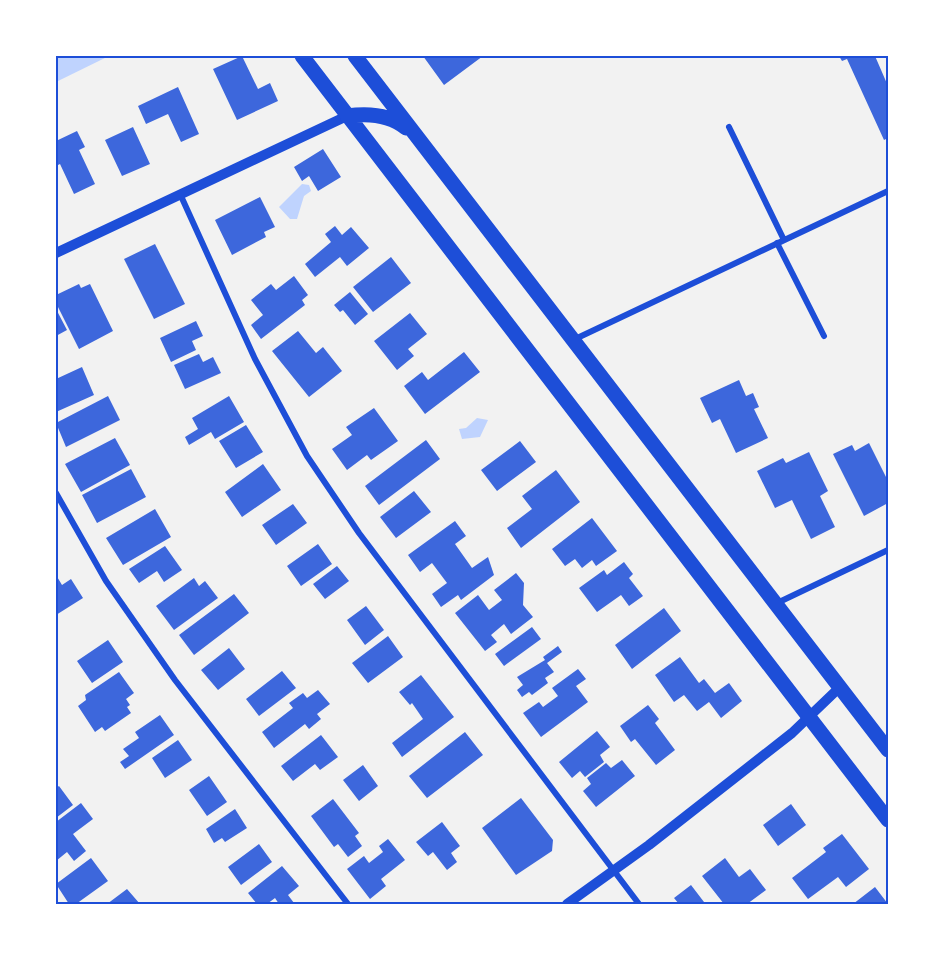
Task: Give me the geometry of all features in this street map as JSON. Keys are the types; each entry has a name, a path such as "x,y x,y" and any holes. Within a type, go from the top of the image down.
{"main road":[{"path":"302,56 888,820"},
{"path":"355,56 888,750"},
{"path":"347,116 366,114 384,116 401,123 416,135"}],"street":[{"path":"56,253 347,116"},
{"path":"729,127 824,336"},
{"path":"573,341 888,191"},
{"path":"181,196 255,359 307,456 359,533 639,904"},
{"path":"56,493 106,581 163,662 348,904"},
{"path":"775,604 888,550"},
{"path":"567,904 614,871 809,718 840,687"}],"water":[{"path":"56,56 109,56 56,82"},
{"path":"302,184 309,185 311,191 304,196 297,219 290,219 279,207"},
{"path":"477,418 488,420 480,437 462,439 459,429 466,428"}],"building":[{"path":"242,56 258,89 270,83 278,101 237,120 213,69"},
{"path":"423,56 483,56 444,85"},
{"path":"839,56 875,56 888,86 888,138 884,140 847,59 842,61"},
{"path":"178,87 199,134 181,142 168,114 146,124 138,106"},
{"path":"133,127 150,164 122,176 105,140"},
{"path":"77,131 85,147 79,150 95,184 74,194 60,164 56,166 56,141"},
{"path":"323,149 341,177 318,191 309,176 302,181 294,167"},
{"path":"260,197 275,227 264,232 266,237 232,255 215,220"},
{"path":"335,226 342,235 351,227 369,248 347,266 340,257 315,277 305,264 331,242 325,234"},
{"path":"155,244 185,304 154,319 124,259"},
{"path":"391,257 411,283 373,312 353,287"},
{"path":"294,276 308,295 302,300 305,305 261,339 251,325 263,315 251,300 271,284 276,290"},
{"path":"79,284 81,288 90,284 113,331 79,349 56,303 56,295"},
{"path":"350,292 368,314 355,325 343,310 340,312 334,305"},
{"path":"56,309 67,330 56,336"},
{"path":"410,313 427,334 408,349 414,356 397,370 374,341"},
{"path":"196,321 203,336 192,341 196,350 171,362 160,338"},
{"path":"298,331 316,353 323,347 342,371 309,397 272,351"},
{"path":"464,352 480,372 425,414 404,386 422,372 428,380"},
{"path":"199,354 203,362 213,357 221,373 185,389 174,365"},
{"path":"82,367 94,395 56,412 56,379"},
{"path":"739,380 746,396 753,393 759,407 754,409 768,438 736,453 720,419 712,423 700,398"},
{"path":"108,396 120,420 66,447 56,423"},
{"path":"229,396 244,422 215,439 211,432 189,445 185,437 198,429 192,418"},
{"path":"374,408 398,441 371,460 367,455 347,470 332,449 352,435 346,427"},
{"path":"246,425 263,452 236,468 219,441"},
{"path":"115,438 130,465 81,492 65,464"},
{"path":"426,440 440,459 379,505 365,486"},
{"path":"520,441 536,462 497,491 481,470"},
{"path":"869,443 888,481 888,503 864,516 833,454 852,445 855,451"},
{"path":"809,452 828,491 820,496 835,527 811,539 792,500 775,508 757,471 783,458 786,463"},
{"path":"263,464 281,490 242,517 225,492"},
{"path":"131,469 146,497 97,523 82,495"},
{"path":"556,470 580,502 521,548 507,528 532,509 522,496"},
{"path":"414,491 431,512 396,538 380,517"},
{"path":"293,504 307,523 276,545 262,525"},
{"path":"155,509 171,537 123,565 106,538"},
{"path":"592,518 617,551 596,566 592,560 582,568 575,559 565,566 552,549"},
{"path":"455,521 466,536 455,544 472,568 488,557 494,575 461,600 458,595 441,607 432,594 447,583 432,563 420,572 408,555"},
{"path":"318,544 332,564 301,586 287,566"},
{"path":"165,546 182,570 164,582 157,571 139,583 129,569"},
{"path":"624,562 633,574 629,578 643,596 629,606 621,595 597,612 579,588 604,570 607,575"},
{"path":"337,566 349,581 325,599 313,584"},
{"path":"516,573 524,583 523,605 533,617 511,634 504,624 491,635 497,642 485,651 455,613 478,595 489,610 502,600 494,590"},
{"path":"56,575 62,585 71,579 83,598 56,615"},
{"path":"194,578 199,586 205,581 218,598 174,630 156,606"},
{"path":"234,594 249,613 194,655 179,635"},
{"path":"366,606 384,630 365,645 347,620"},
{"path":"664,608 681,631 632,669 615,645"},
{"path":"532,627 541,639 504,666 495,654"},
{"path":"388,636 403,657 368,683 352,663"},
{"path":"108,640 123,662 92,683 77,661"},
{"path":"558,646 562,652 547,663 554,672 545,678 548,683 532,695 529,692 522,697 517,690 523,685 517,677 545,660 543,657"},
{"path":"229,648 245,669 218,690 201,670"},
{"path":"680,657 699,683 704,679 715,693 729,683 742,701 721,718 709,702 697,711 684,695 674,702 655,675"},
{"path":"578,669 586,679 576,686 588,702 541,737 523,713 539,702 543,707 558,696 552,688"},
{"path":"282,671 296,688 259,716 246,699"},
{"path":"119,672 134,693 126,699 131,713 105,731 102,727 95,732 78,706 86,700 85,695"},
{"path":"421,675 454,717 402,757 392,743 423,719 412,703 410,705 399,692"},
{"path":"318,690 330,704 317,714 321,719 309,729 305,724 274,748 262,732 293,708 289,703 303,693 307,698"},
{"path":"648,705 659,719 655,723 675,750 656,765 635,739 631,742 620,726"},
{"path":"160,715 174,735 125,769 120,762 129,756 123,749 139,738 135,732"},
{"path":"597,731 610,747 600,755 604,762 585,777 580,771 572,778 559,762"},
{"path":"465,732 483,755 427,798 409,776"},
{"path":"321,735 338,757 320,770 315,764 293,781 281,766"},
{"path":"178,740 192,760 165,778 152,758"},
{"path":"622,760 635,776 596,807 583,791 591,784 587,778 606,763 611,768"},
{"path":"363,765 378,786 359,801 343,780"},
{"path":"209,776 227,802 207,816 189,790"},
{"path":"59,786 73,805 56,818 56,788"},
{"path":"521,798 553,840 552,851 516,875 482,828"},
{"path":"333,799 359,833 355,836 362,846 348,857 338,844 334,847 311,816"},
{"path":"81,803 93,819 73,834 86,851 74,861 67,852 56,861 56,822"},
{"path":"791,804 806,825 778,846 763,825"},
{"path":"235,809 247,828 225,842 222,838 214,843 206,829"},
{"path":"442,822 460,846 451,853 457,862 447,870 433,852 428,856 416,842"},
{"path":"842,834 869,869 846,887 838,877 808,899 792,878 826,852 823,848"},
{"path":"388,839 405,860 381,879 386,886 370,899 347,869 364,856 369,863 383,852 379,846"},
{"path":"259,844 272,862 241,885 228,867"},
{"path":"91,858 108,881 76,904 69,904 56,884"},
{"path":"725,858 739,877 750,869 766,890 747,904 724,904 702,876"},
{"path":"282,866 299,886 288,895 294,903 279,904 275,898 267,904 257,904 248,893"},
{"path":"691,885 704,902 679,904 674,898"},
{"path":"875,887 888,904 853,904"},
{"path":"127,889 140,904 107,904"}]}
